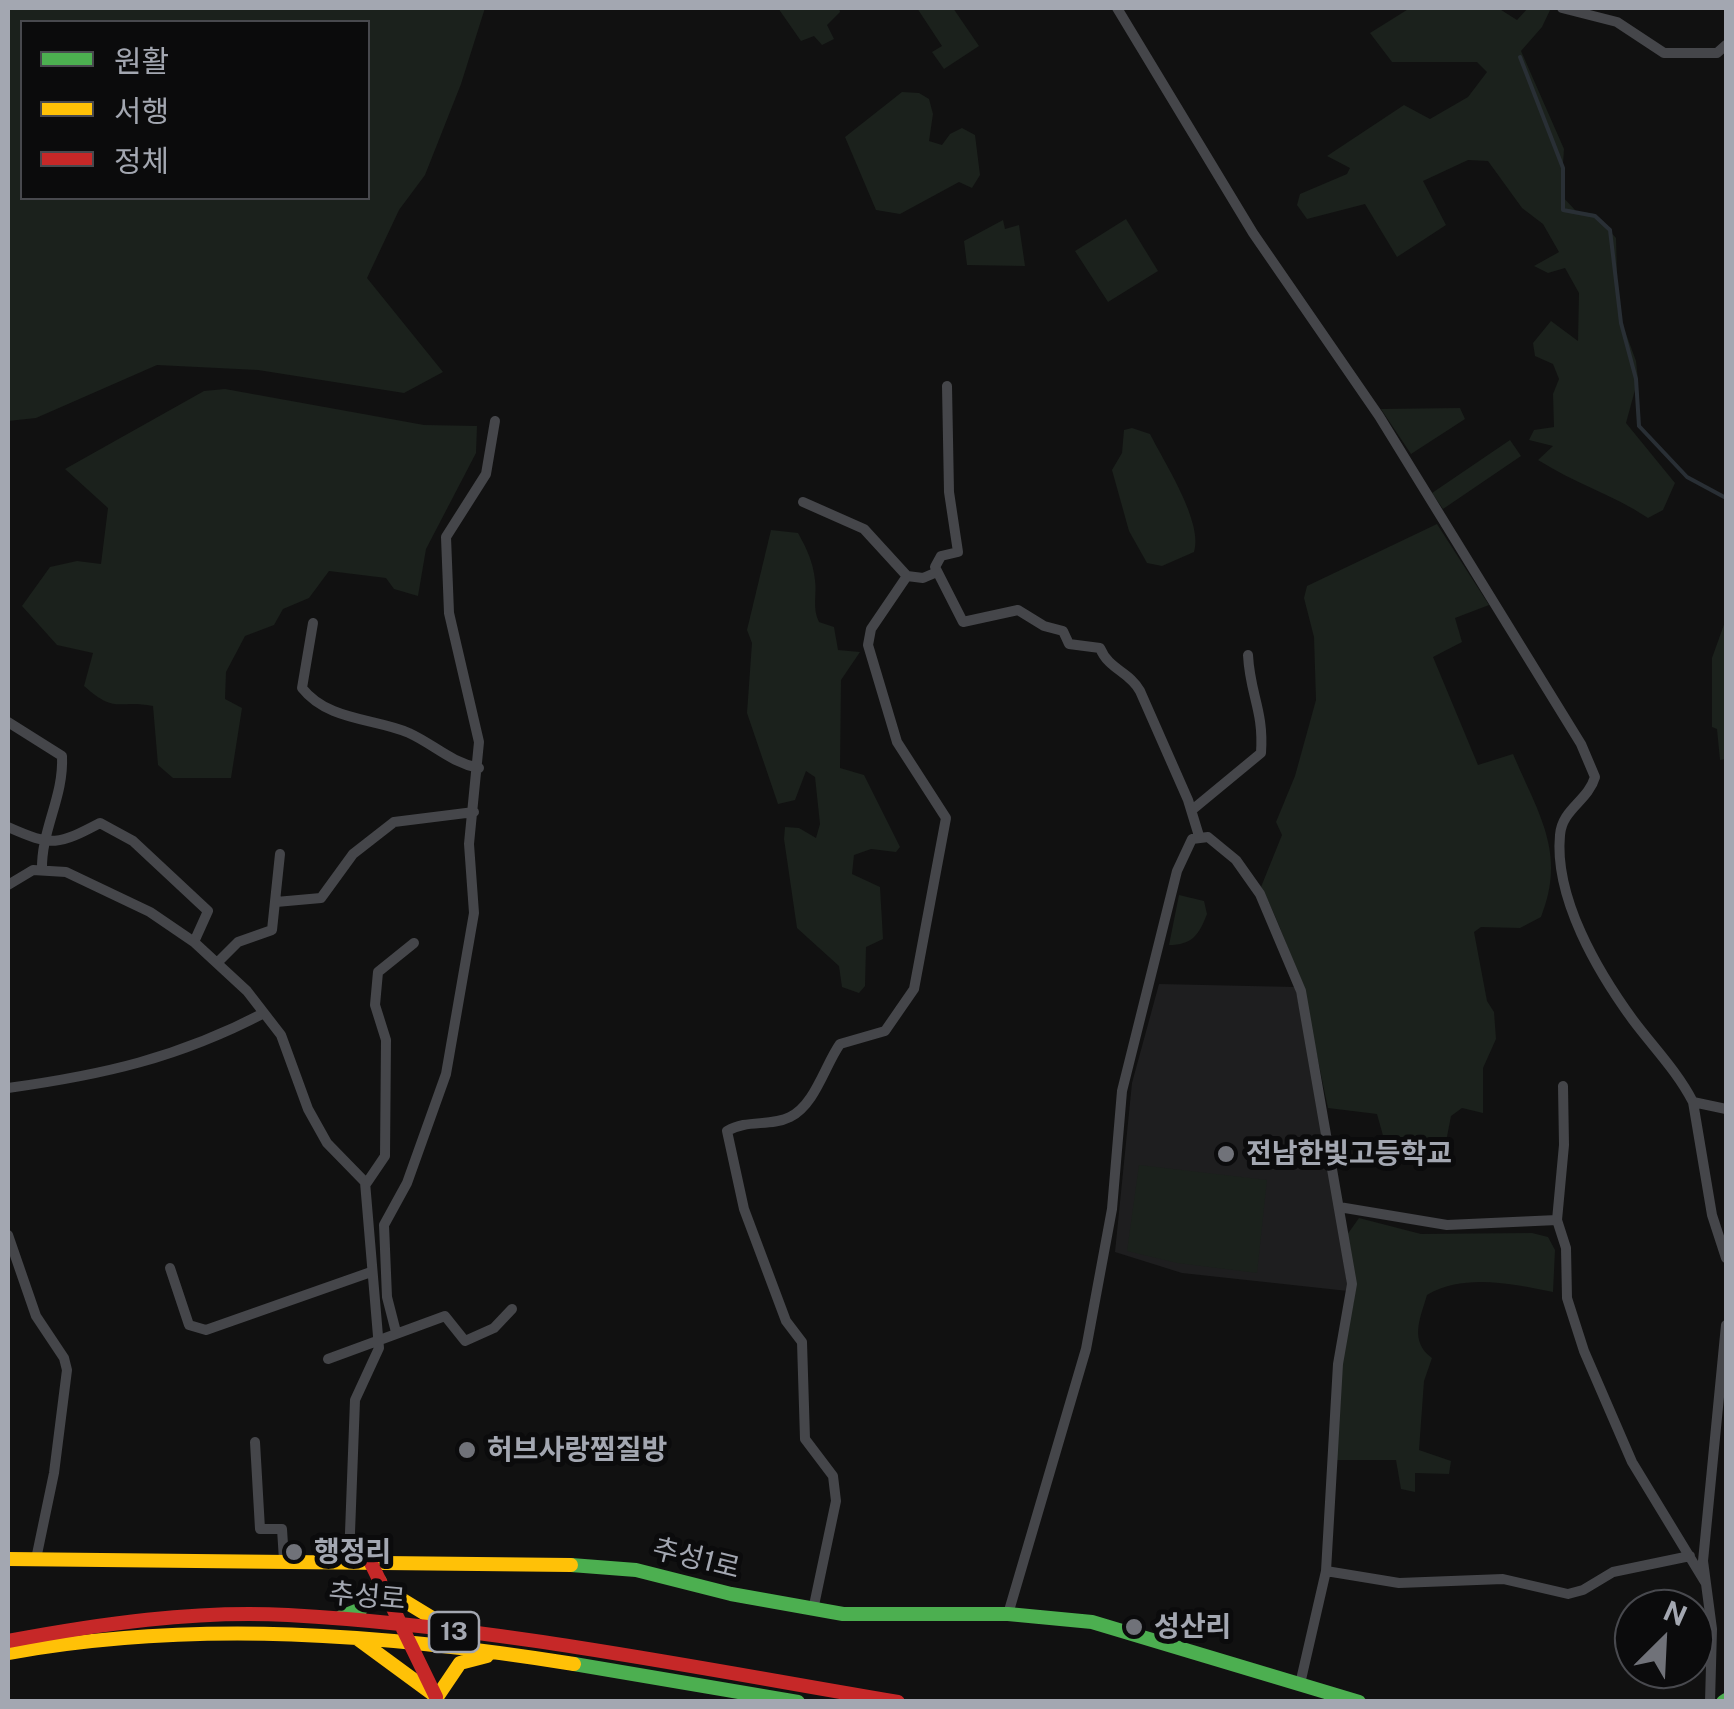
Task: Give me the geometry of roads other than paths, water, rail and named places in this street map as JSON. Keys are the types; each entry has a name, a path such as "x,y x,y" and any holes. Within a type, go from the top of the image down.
{"main road":[{"name":"추성1로","path":"8,1559 536,1562 636,1570 843,1614 1008,1614 1092,1622 1359,1702"},
{"path":"370,1560 437,1698"},
{"path":"336,1619 361,1609 382,1585"},
{"path":"382,1585 455,1632"},
{"name":"추성로","path":"8,1642 78,1628 222,1615 336,1619 455,1632 898,1702"},
{"name":"추성로","path":"8,1652 111,1637 230,1632 355,1637 496,1654 798,1702"},
{"path":"355,1637 437,1698"},
{"path":"437,1698 460,1663 496,1654"}],"street":[{"path":"1117,8 1253,232 1380,416 1581,744 1595,778 1590,790 1568,812 1560,834 1565,879 1577,921 1607,981 1692,1102 1712,1215 1726,1258"},
{"path":"1562,8 1617,22 1664,53 1725,50"},
{"path":"946,386 949,492 958,552 941,556 936,562 937,572 963,622 1018,610 1044,626 1063,631 1069,644 1100,648 1107,665 1134,682 1192,810 1199,836"},
{"path":"396,1332 387,1297 382,1233 408,1183 450,1057 474,913 469,844 480,742 449,613 446,543 452,523 486,474 495,421"},
{"path":"802,502 864,529 907,576 922,578 937,572"},
{"path":"813,1610 836,1501 833,1476 805,1440 802,1342 786,1321 744,1209 727,1132 738,1124 789,1118 803,1107 840,1044 885,1031 914,989 946,818 897,742 868,645 871,629 907,576"},
{"path":"313,623 302,688 308,695 346,716 415,736 446,759 480,768"},
{"path":"1192,810 1261,753 1261,707 1250,692 1248,655"},
{"path":"8,722 62,756 63,779 42,842 42,870"},
{"path":"276,902 321,898 354,854 394,822 474,812"},
{"path":"8,827 42,842 66,842 100,823 133,841 208,911 194,942"},
{"path":"1199,836 1218,841 1250,878 1296,976 1352,1284 1338,1364 1326,1570 1300,1684"},
{"path":"1008,1614 1086,1350 1112,1210 1119,1117 1130,1057 1176,871 1186,846 1199,836"},
{"path":"216,963 238,942 272,930 280,854"},
{"path":"8,885 32,870 66,872 127,900 194,942 264,1014 285,1043 308,1109 326,1143 366,1184"},
{"path":"349,1559 355,1400 378,1342 366,1184 385,1156 386,1040 375,1005 378,972 414,943"},
{"path":"8,1088 124,1070 173,1054 264,1014"},
{"path":"1563,1086 1563,1170 1557,1220 1566,1248 1567,1298 1584,1351 1640,1478 1706,1582"},
{"path":"1692,1102 1726,1109"},
{"path":"1339,1207 1446,1225 1557,1220"},
{"path":"8,1235 36,1316 64,1358 67,1370 54,1473 36,1559"},
{"path":"170,1268 189,1326 206,1330 371,1272"},
{"path":"328,1359 445,1316 466,1341 494,1328 512,1309"},
{"path":"1710,1702 1712,1629 1706,1582 1712,1449 1726,1325"},
{"path":"255,1442 260,1530 282,1529 284,1560"},
{"path":"1326,1570 1399,1583 1503,1579 1568,1594 1584,1590 1612,1572 1690,1556"}],"waterway":[{"path":"1520,57 1563,168 1563,210 1595,216 1610,230 1621,323 1636,379 1639,426 1687,477 1726,498"}],"place":[{"name":"전남한빛고등학교","path":"1226,1154"},
{"name":"허브사랑찜질방","path":"467,1450"},
{"name":"행정리","path":"294,1552"},
{"name":"성산리","path":"1134,1627"}]}
